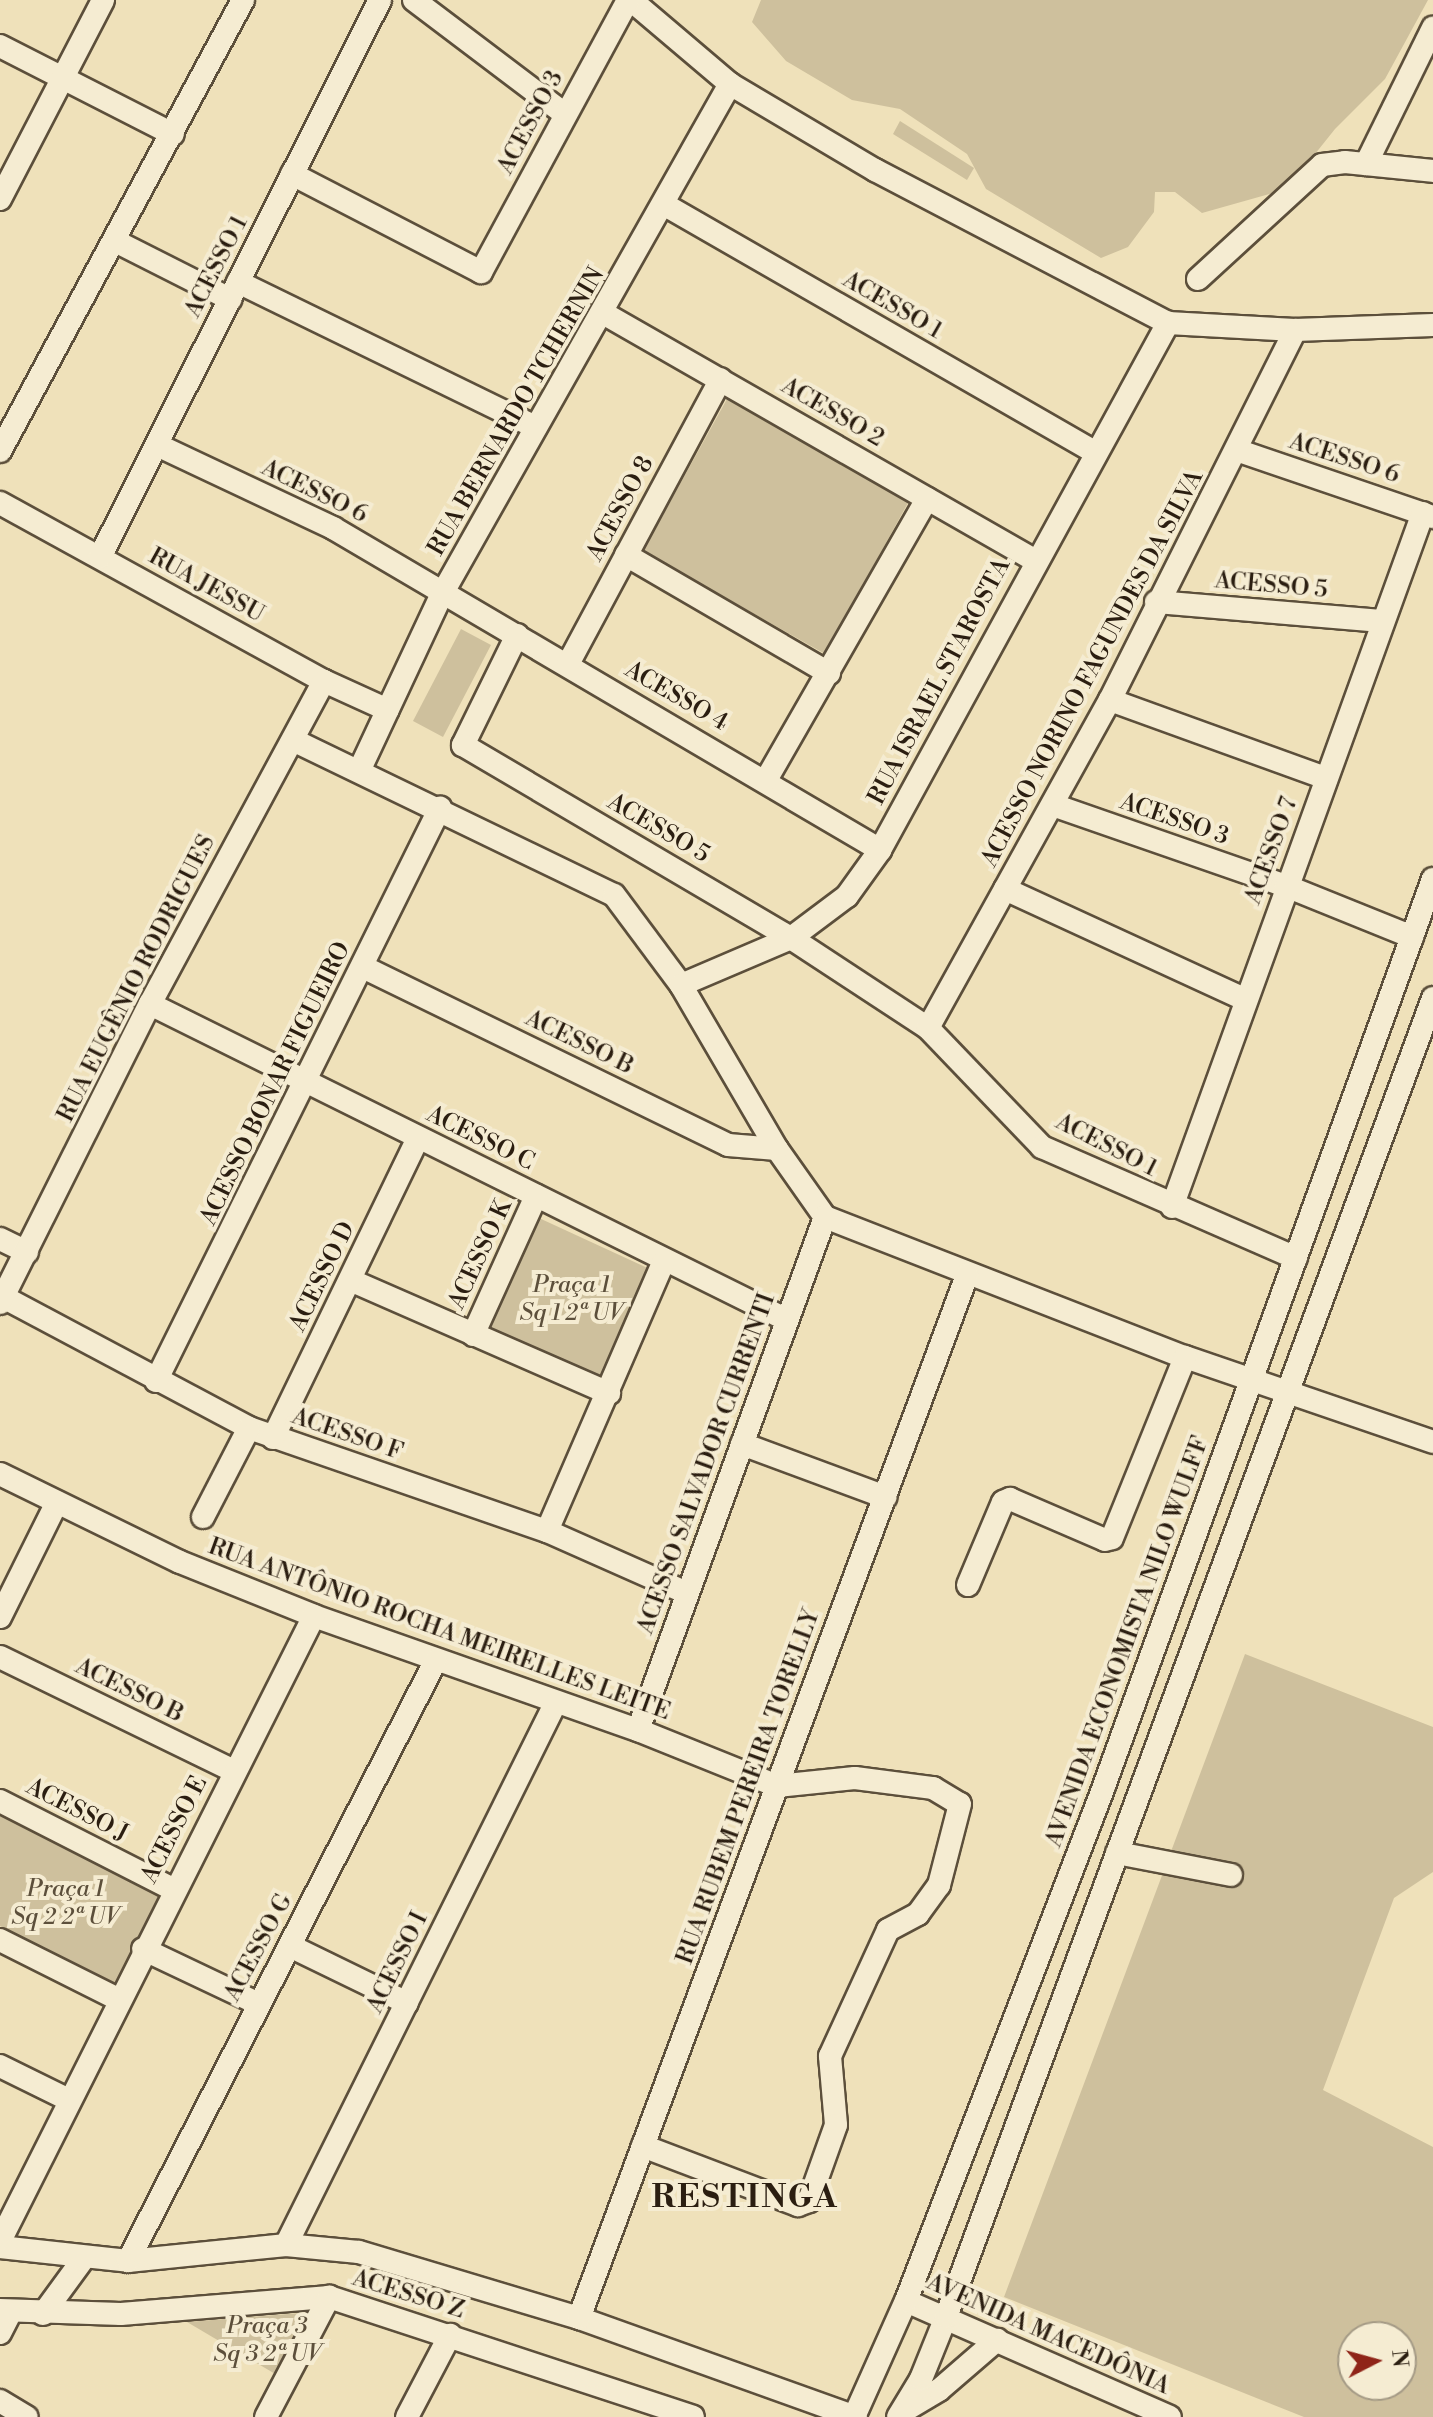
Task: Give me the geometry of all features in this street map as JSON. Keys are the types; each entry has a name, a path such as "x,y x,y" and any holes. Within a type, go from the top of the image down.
{"street":[{"path":"2,193 59,78 103,0"},
{"path":"0,451 117,242 243,0"},
{"name":"ACESSO 1","path":"100,557 380,0"},
{"path":"414,0 565,114"},
{"path":"630,0 730,84 875,170 1168,323 1295,330 1433,325"},
{"name":"ACESSO 3","path":"292,174 481,272 630,0"},
{"path":"1366,164 1433,28"},
{"path":"0,46 173,134"},
{"name":"RUA BERNARDO TCHERNIN","path":"359,771 442,594 665,205 730,84"},
{"path":"1198,279 1322,165 1366,164 1433,171"},
{"name":"ACESSO 1","path":"665,205 1093,451"},
{"path":"117,242 234,291 535,427"},
{"name":"ACESSO 2","path":"603,313 1034,560"},
{"name":"RUA ISRAEL STAROSTA","path":"681,985 791,938 847,896 880,850 1093,451 1168,323"},
{"name":"ACESSO NORINO FAGUNDES DA SILVA","path":"928,1028 1110,700 1156,602 1239,451 1295,330"},
{"name":"ACESSO 8","path":"568,664 721,379"},
{"name":"ACESSO 6","path":"157,445 333,528 442,594"},
{"name":"ACESSO 6","path":"1239,451 1428,515"},
{"path":"766,780 927,499"},
{"name":"RUA JESSU","path":"0,503 324,681 388,710"},
{"name":"ACESSO 7","path":"1172,1207 1382,621 1428,515"},
{"path":"626,555 829,673"},
{"name":"ACESSO 4","path":"442,594 568,664 880,850"},
{"name":"ACESSO 5","path":"1156,602 1382,621"},
{"name":"ACESSO 5","path":"517,635 463,745 791,938 928,1028"},
{"name":"RUA EUGÊNIO RODRIGUES","path":"1,1300 150,1004 324,681"},
{"path":"1110,700 1326,778"},
{"path":"293,740 440,808 614,895 681,985 777,1149 825,1217 967,1275 1185,1357 1433,1442"},
{"name":"ACESSO 3","path":"1053,805 1286,886 1412,937"},
{"name":"ACESSO BONAR FIGUEIRO","path":"156,1381 307,1083 440,808"},
{"name":"AVENIDA ECONOMISTA NILO WULFF","path":"855,2417 906,2301 1253,1381 1433,879"},
{"path":"1005,889 1246,1000"},
{"name":"ACESSO B","path":"363,967 728,1145 777,1149"},
{"path":"900,2415 946,2317 1359,1199 1428,1027 1433,998"},
{"name":"ACESSO C","path":"150,1004 787,1320"},
{"path":"1386,1012 1428,1027"},
{"name":"ACESSO 1","path":"928,1028 1042,1147 1172,1207 1296,1258"},
{"name":"ACESSO D","path":"273,1438 418,1138"},
{"path":"1324,1184 1359,1199"},
{"name":"ACESSO K","path":"473,1335 536,1196"},
{"name":"ACESSO SALVADOR CURRENTI","path":"638,1730 825,1217"},
{"path":"0,1239 27,1252"},
{"path":"547,1531 664,1260"},
{"name":"RUA RUBEM PEREIRA TORELLY","path":"579,2318 967,1275"},
{"path":"350,1280 609,1393"},
{"name":"ACESSO F","path":"1,1300 249,1428 547,1531 687,1593"},
{"path":"968,1585 1003,1502 1010,1499 1105,1540 1112,1538 1185,1357"},
{"path":"203,1517 249,1428"},
{"path":"742,1444 885,1497"},
{"name":"RUA ANTÔNIO ROCHA MEIRELLES LEITE","path":"0,1474 180,1562 314,1616 555,1704 638,1730 777,1786"},
{"path":"0,1617 57,1502"},
{"name":"ACESSO E","path":"0,2244 173,1889 314,1616"},
{"name":"ACESSO B","path":"0,1657 234,1771"},
{"name":"ACESSO G","path":"128,2261 436,1660"},
{"name":"ACESSO I","path":"286,2245 555,1704"},
{"path":"643,2146 798,2205 809,2201 836,2125 830,2056 845,2018 888,1930 918,1914 939,1885 960,1804 933,1788 855,1778 777,1786"},
{"name":"ACESSO J","path":"0,1801 173,1889"},
{"path":"1117,1853 1231,1875"},
{"path":"0,1940 118,1999"},
{"path":"290,1946 407,2003"},
{"path":"143,1949 259,2004"},
{"path":"0,2066 69,2100"},
{"path":"0,2244 84,2258 128,2261 286,2245 359,2252 579,2318 855,2417"},
{"path":"43,2314 84,2258"},
{"path":"266,2417 329,2297"},
{"name":"ACESSO Z","path":"3,2319 43,2314 121,2314 329,2297 693,2417"},
{"name":"AVENIDA MACEDÔNIA","path":"906,2301 1170,2417"},
{"path":"407,2417 450,2335"},
{"path":"900,2415 939,2390 997,2340"},
{"path":"0,2401 27,2417"}],"green space":[{"path":"761,0 1428,0 1385,79 1335,129 1287,189 1202,213 1175,192 1155,192 1154,212 1128,247 1101,258 986,189 967,154 900,109 852,100 786,61 752,22"},
{"path":"900,121 974,168 967,180 893,134"},
{"path":"727,399 909,501 825,654 643,551"},
{"path":"461,629 491,645 443,737 413,721"},
{"name":"Praça 1 Sq 1 2ª UV","path":"539,1218 654,1271 603,1381 489,1329"},
{"path":"1245,1654 1433,1727 1433,1872 1394,1898 1323,2090 1433,2147 1433,2417 1304,2417 1004,2297"},
{"name":"Praça 1 Sq 2 2ª UV","path":"0,1814 160,1896 115,1985 0,1926"},
{"name":"Praça 3 Sq 3 2ª UV","path":"313,2312 277,2375 187,2322"}],"district":[{"name":"RESTINGA","path":"745,2197"}]}
